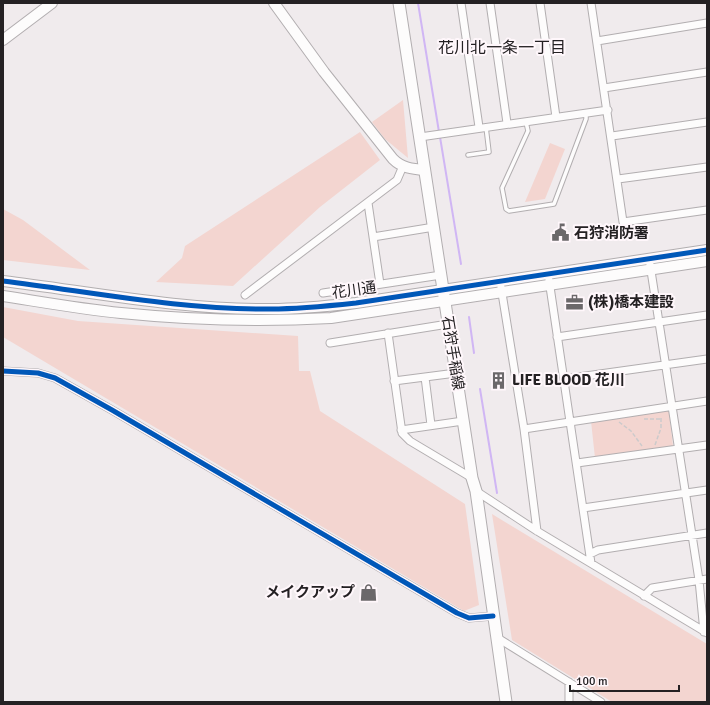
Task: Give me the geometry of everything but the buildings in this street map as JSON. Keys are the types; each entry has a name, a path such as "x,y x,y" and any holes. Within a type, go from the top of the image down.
{"main road":[{"name":"石狩手稲線","path":"400,3 463,421 472,478 476,491 506,702"}],"street":[{"path":"3,40 52,3"},
{"path":"274,3 324,72 393,159 403,166 424,170"},
{"path":"461,3 483,127"},
{"path":"490,3 507,124"},
{"path":"540,3 556,117"},
{"path":"591,3 612,136 623,222 707,210"},
{"path":"597,41 707,23"},
{"path":"604,88 707,72"},
{"path":"420,137 608,110"},
{"path":"612,136 707,122"},
{"path":"245,295 397,180 403,166"},
{"path":"618,179 707,167"},
{"path":"368,203 380,284"},
{"path":"373,237 434,227"},
{"name":"花川通","path":"3,281 172,304 271,309 310,308 356,303 444,288 707,250"},
{"path":"649,258 706,628"},
{"name":"花川通","path":"3,296 120,313 252,321 331,318 707,262"},
{"path":"548,274 591,563"},
{"path":"323,293 441,275"},
{"path":"500,280 524,429 537,531"},
{"path":"557,337 707,315"},
{"path":"330,343 448,324"},
{"path":"388,333 402,433 410,441 472,478"},
{"path":"564,379 666,366 707,359"},
{"path":"3,371 38,373 56,378 457,613 469,618 493,616"},
{"path":"394,382 456,373"},
{"path":"425,378 431,425"},
{"path":"524,429 707,401"},
{"path":"401,430 463,421"},
{"path":"576,463 707,445"},
{"path":"583,508 707,490"},
{"path":"476,491 537,531 644,596 706,628"},
{"path":"590,554 598,550 707,533"},
{"path":"644,596 652,588 707,579"},
{"path":"496,637 601,702"},
{"path":"569,682 569,702"}],"lane":[{"path":"526,121 528,131 502,188 506,209 509,211 554,204 586,119 586,113"},
{"path":"468,155 489,152 483,127"}],"path":[{"path":"642,446 655,445 662,424 661,411"},
{"path":"614,415 616,420 631,431 642,446 645,454"}],"shaded area":[{"path":"403,100 408,158 385,139 372,122"},
{"path":"360,132 380,160 320,207 233,286 156,282 182,258 185,246"},
{"path":"550,143 565,149 545,199 525,202"},
{"path":"3,209 23,220 90,270 3,260"},
{"path":"3,307 78,321 298,336 299,371 310,371 320,411 465,504 479,605 464,611 3,337"},
{"path":"667,410 669,412 672,447 595,458 591,421"},
{"path":"492,514 707,644 707,702 612,702 512,640"}],"waterway":[{"path":"418,3 439,132"},
{"path":"440,137 461,264"},
{"path":"469,317 474,353"},
{"path":"480,389 497,493"}],"cycle path":[{"path":"3,281 137,300 204,307 271,309 356,303 707,250"},
{"path":"3,371 38,373 55,378 457,613 469,618 493,616"}],"place":[{"name":"石狩消防署","path":"561,233"},
{"name":"(株)橋本建設","path":"575,302"},
{"name":"LIFE BLOOD 花川","path":"499,380"},
{"name":"メイクアップ","path":"368,592"}],"district":[{"name":"花川北一条一丁目","path":"502,47"}]}
